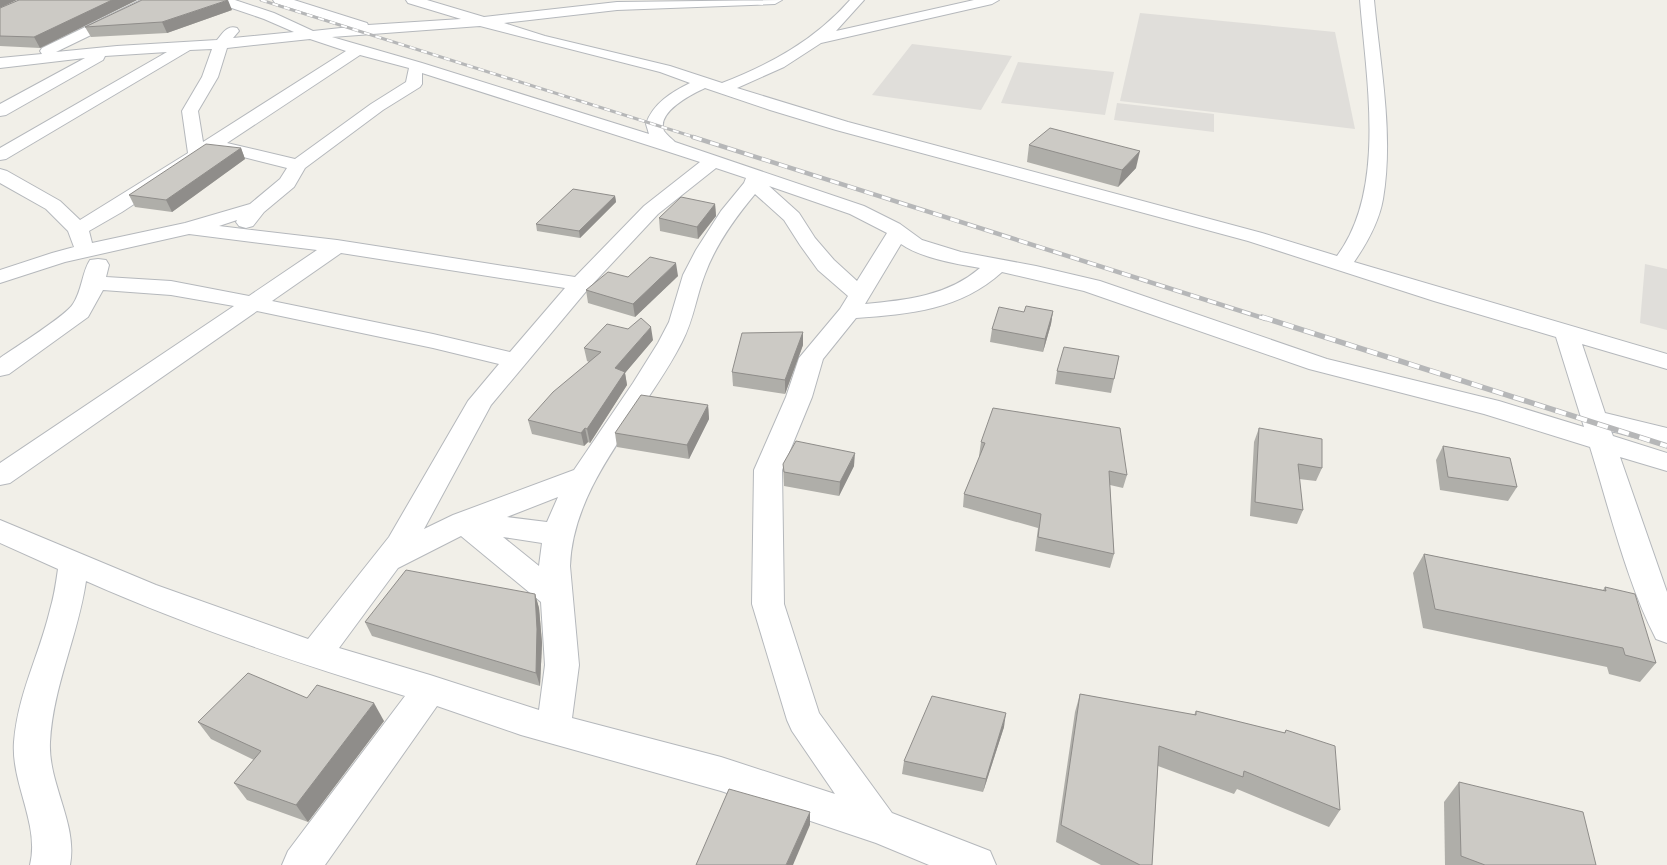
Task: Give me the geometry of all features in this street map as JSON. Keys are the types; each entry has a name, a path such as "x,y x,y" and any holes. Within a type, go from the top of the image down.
{"street":[{"path":"29,60 152,0"},
{"path":"222,0 269,16 311,36 417,66 669,146 713,161 753,179 857,210 898,232 915,244 957,258 1036,272 1092,286 1318,364 1388,383 1596,429 1667,437"},
{"path":"280,0 372,29"},
{"path":"413,0 480,22 541,39 665,69 722,89 842,126 1255,237 1566,333 1667,362"},
{"path":"0,63 108,51 221,44 372,29 480,22 617,6 775,0"},
{"path":"722,89 783,62 836,24 857,0"},
{"path":"815,40 992,0"},
{"path":"1342,264 1358,242 1372,201 1377,169 1377,117 1367,0"},
{"path":"251,10 221,44 210,77 190,111 192,130 204,149 298,164"},
{"path":"454,13 574,11"},
{"path":"0,155 189,45"},
{"path":"78,229 115,208 358,50"},
{"path":"0,111 108,51"},
{"path":"235,234 257,208 287,183 298,164 377,107 414,84 414,74 417,66"},
{"path":"669,146 655,131 654,124 657,118 675,97 704,82"},
{"path":"315,655 388,561 420,513 449,455 482,401 580,284 650,210 713,161"},
{"path":"0,175 53,205 78,229 102,247"},
{"path":"753,179 792,218 854,303"},
{"path":"553,729 562,666 558,598 554,572 558,534 566,509 583,477 645,386 678,327 705,249 753,179"},
{"path":"0,369 80,312 96,283 102,247 125,231 126,221 115,208 53,205"},
{"path":"0,277 102,247 185,229 257,208"},
{"path":"135,222 337,246 580,284"},
{"path":"879,826 804,720 768,604 768,470 799,398 811,358 854,303 898,232"},
{"path":"0,476 337,246"},
{"path":"854,303 922,303 952,296 978,282 996,266"},
{"path":"96,283 147,286 254,304 440,342 516,361"},
{"path":"1566,333 1596,429 1657,592 1667,630"},
{"path":"1596,429 1667,462"},
{"path":"388,561 463,522 583,477"},
{"path":"420,513 463,522 558,534"},
{"path":"463,522 558,598"},
{"path":"0,532 145,594 315,655 430,689 553,729 721,774 879,826 976,865"},
{"path":"50,865 54,851 33,769 32,742 40,690 66,611 74,565"},
{"path":"302,865 430,689"}],"shaded area":[{"path":"1140,13 1335,32 1355,129 1120,101"},
{"path":"912,44 1012,56 981,110 872,95"},
{"path":"1018,62 1114,72 1105,115 1001,103"},
{"path":"1117,103 1214,114 1214,132 1114,120"},
{"path":"1645,264 1667,269 1667,330 1640,323"}],"building":[{"path":"19,0 112,0 34,37 0,36 0,8"},
{"path":"142,0 228,0 162,22 85,27"},
{"path":"1050,128 1140,151 1122,170 1029,145"},
{"path":"206,144 241,148 166,200 129,195"},
{"path":"573,189 615,196 579,231 536,224"},
{"path":"681,197 715,204 697,227 659,218"},
{"path":"650,257 676,263 633,304 586,290 608,272 628,277"},
{"path":"1026,306 1053,311 1045,339 992,329 999,307 1024,312"},
{"path":"641,318 651,327 615,368 625,372 587,429 585,428 581,433 528,420 553,392 601,352 584,348 607,324 628,329"},
{"path":"803,332 785,380 732,372 742,333"},
{"path":"1064,347 1119,356 1114,379 1057,371"},
{"path":"641,395 708,405 687,445 615,433"},
{"path":"993,408 1120,428 1127,475 1109,471 1114,554 1038,537 1041,514 964,494 985,443 981,442"},
{"path":"1259,428 1322,439 1322,468 1298,464 1303,510 1255,502"},
{"path":"796,441 855,453 840,482 784,472 783,464"},
{"path":"1443,446 1510,458 1517,487 1448,477"},
{"path":"1424,554 1606,591 1605,587 1635,594 1656,663 1625,655 1623,648 1435,609"},
{"path":"406,570 535,594 537,629 536,673 365,622"},
{"path":"248,673 307,698 317,685 374,703 296,805 234,783 261,751 198,722"},
{"path":"1080,694 1196,715 1196,711 1285,733 1286,730 1335,746 1340,810 1244,771 1243,777 1159,746 1152,865 1140,865 1061,825"},
{"path":"932,696 1006,713 986,779 904,761"},
{"path":"1459,782 1583,812 1596,865 1485,865 1461,856"},
{"path":"729,789 810,812 786,865 696,865"}],"railway":[{"path":"261,0 697,138"},
{"path":"693,137 1266,319"},
{"path":"1262,317 1667,446"}]}
